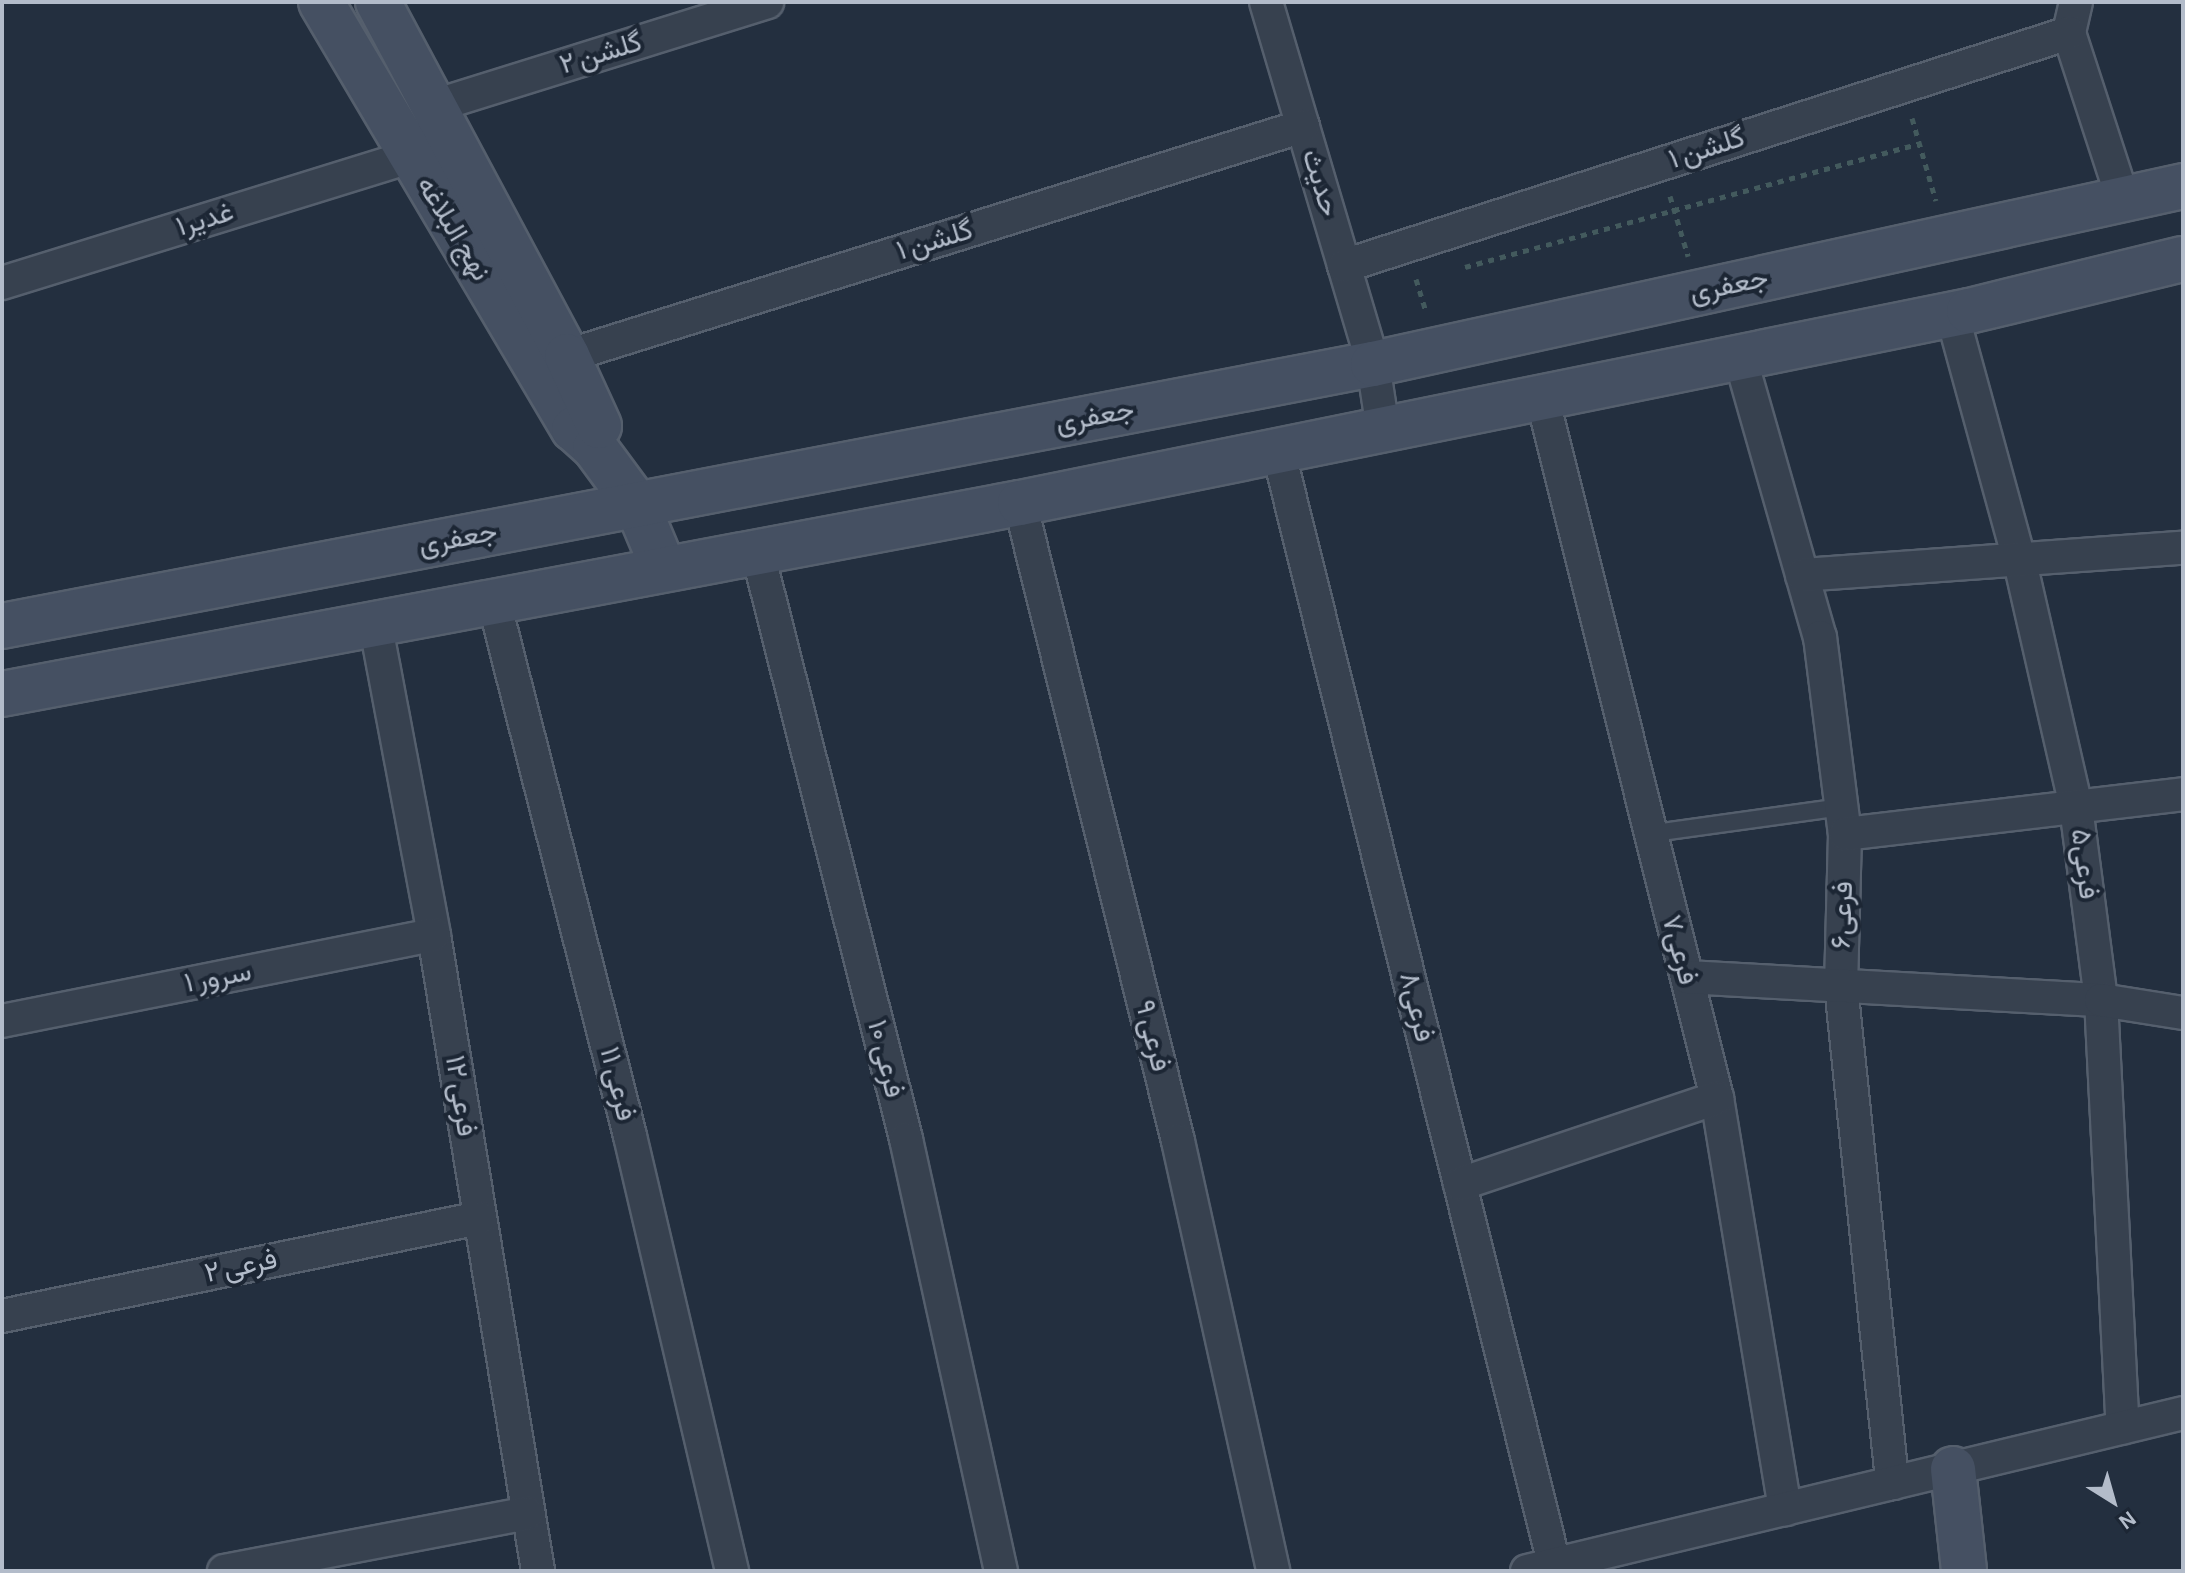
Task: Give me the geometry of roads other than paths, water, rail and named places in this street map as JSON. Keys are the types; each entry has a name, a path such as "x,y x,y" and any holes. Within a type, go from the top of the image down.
{"main road":[{"name":"نهج البلاغه","path":"321,2 408,157 574,429 595,448 637,505 663,567"},
{"name":"نهج البلاغه","path":"378,2 600,420 595,448"},
{"name":"جعفری","path":"2,626 1373,364 2183,186"},
{"path":"2,694 493,598 1020,503 1952,314 2183,259"},
{"path":"1953,1469 1964,1571"}],"street":[{"name":"گلشن ۲","path":"434,106 767,2"},
{"name":"حدیث","path":"1266,2 1373,364 1383,429"},
{"name":"گلشن ۱","path":"1344,266 1903,86 2073,17"},
{"path":"2073,17 2123,199"},
{"name":"گلشن ۱","path":"567,356 1303,126"},
{"name":"غدیر۱","path":"2,283 408,157"},
{"name":"فرعی۵","path":"1952,314 2020,562 2076,807 2101,1000 2123,1427"},
{"name":"فرعی۶","path":"1740,357 1820,637 1843,820 1841,986 1892,1483"},
{"name":"فرعی۷","path":"1542,397 1647,834 1717,1098 1785,1509"},
{"name":"فرعی۸","path":"1278,450 1460,1184 1541,1568"},
{"name":"فرعی ۹","path":"1020,503 1178,1141 1273,1571"},
{"path":"1802,575 2020,562 2183,548"},
{"name":"فرعی ۱۰","path":"757,550 906,1139 1001,1571"},
{"name":"فرعی ۱۱","path":"493,598 630,1136 732,1571"},
{"name":"فرعی ۱۲","path":"375,622 434,935 538,1571"},
{"path":"1843,820 2076,807 2183,794"},
{"name":"سرور ۱","path":"2,1021 434,935"},
{"path":"1687,977 2101,1000 2183,1013"},
{"path":"1460,1184 1717,1098"},
{"name":"فرعی ۲","path":"2,1316 480,1218"},
{"path":"1541,1568 2183,1413"},
{"path":"224,1571 527,1513"}],"lane":[{"path":"1647,834 1843,820"}]}
